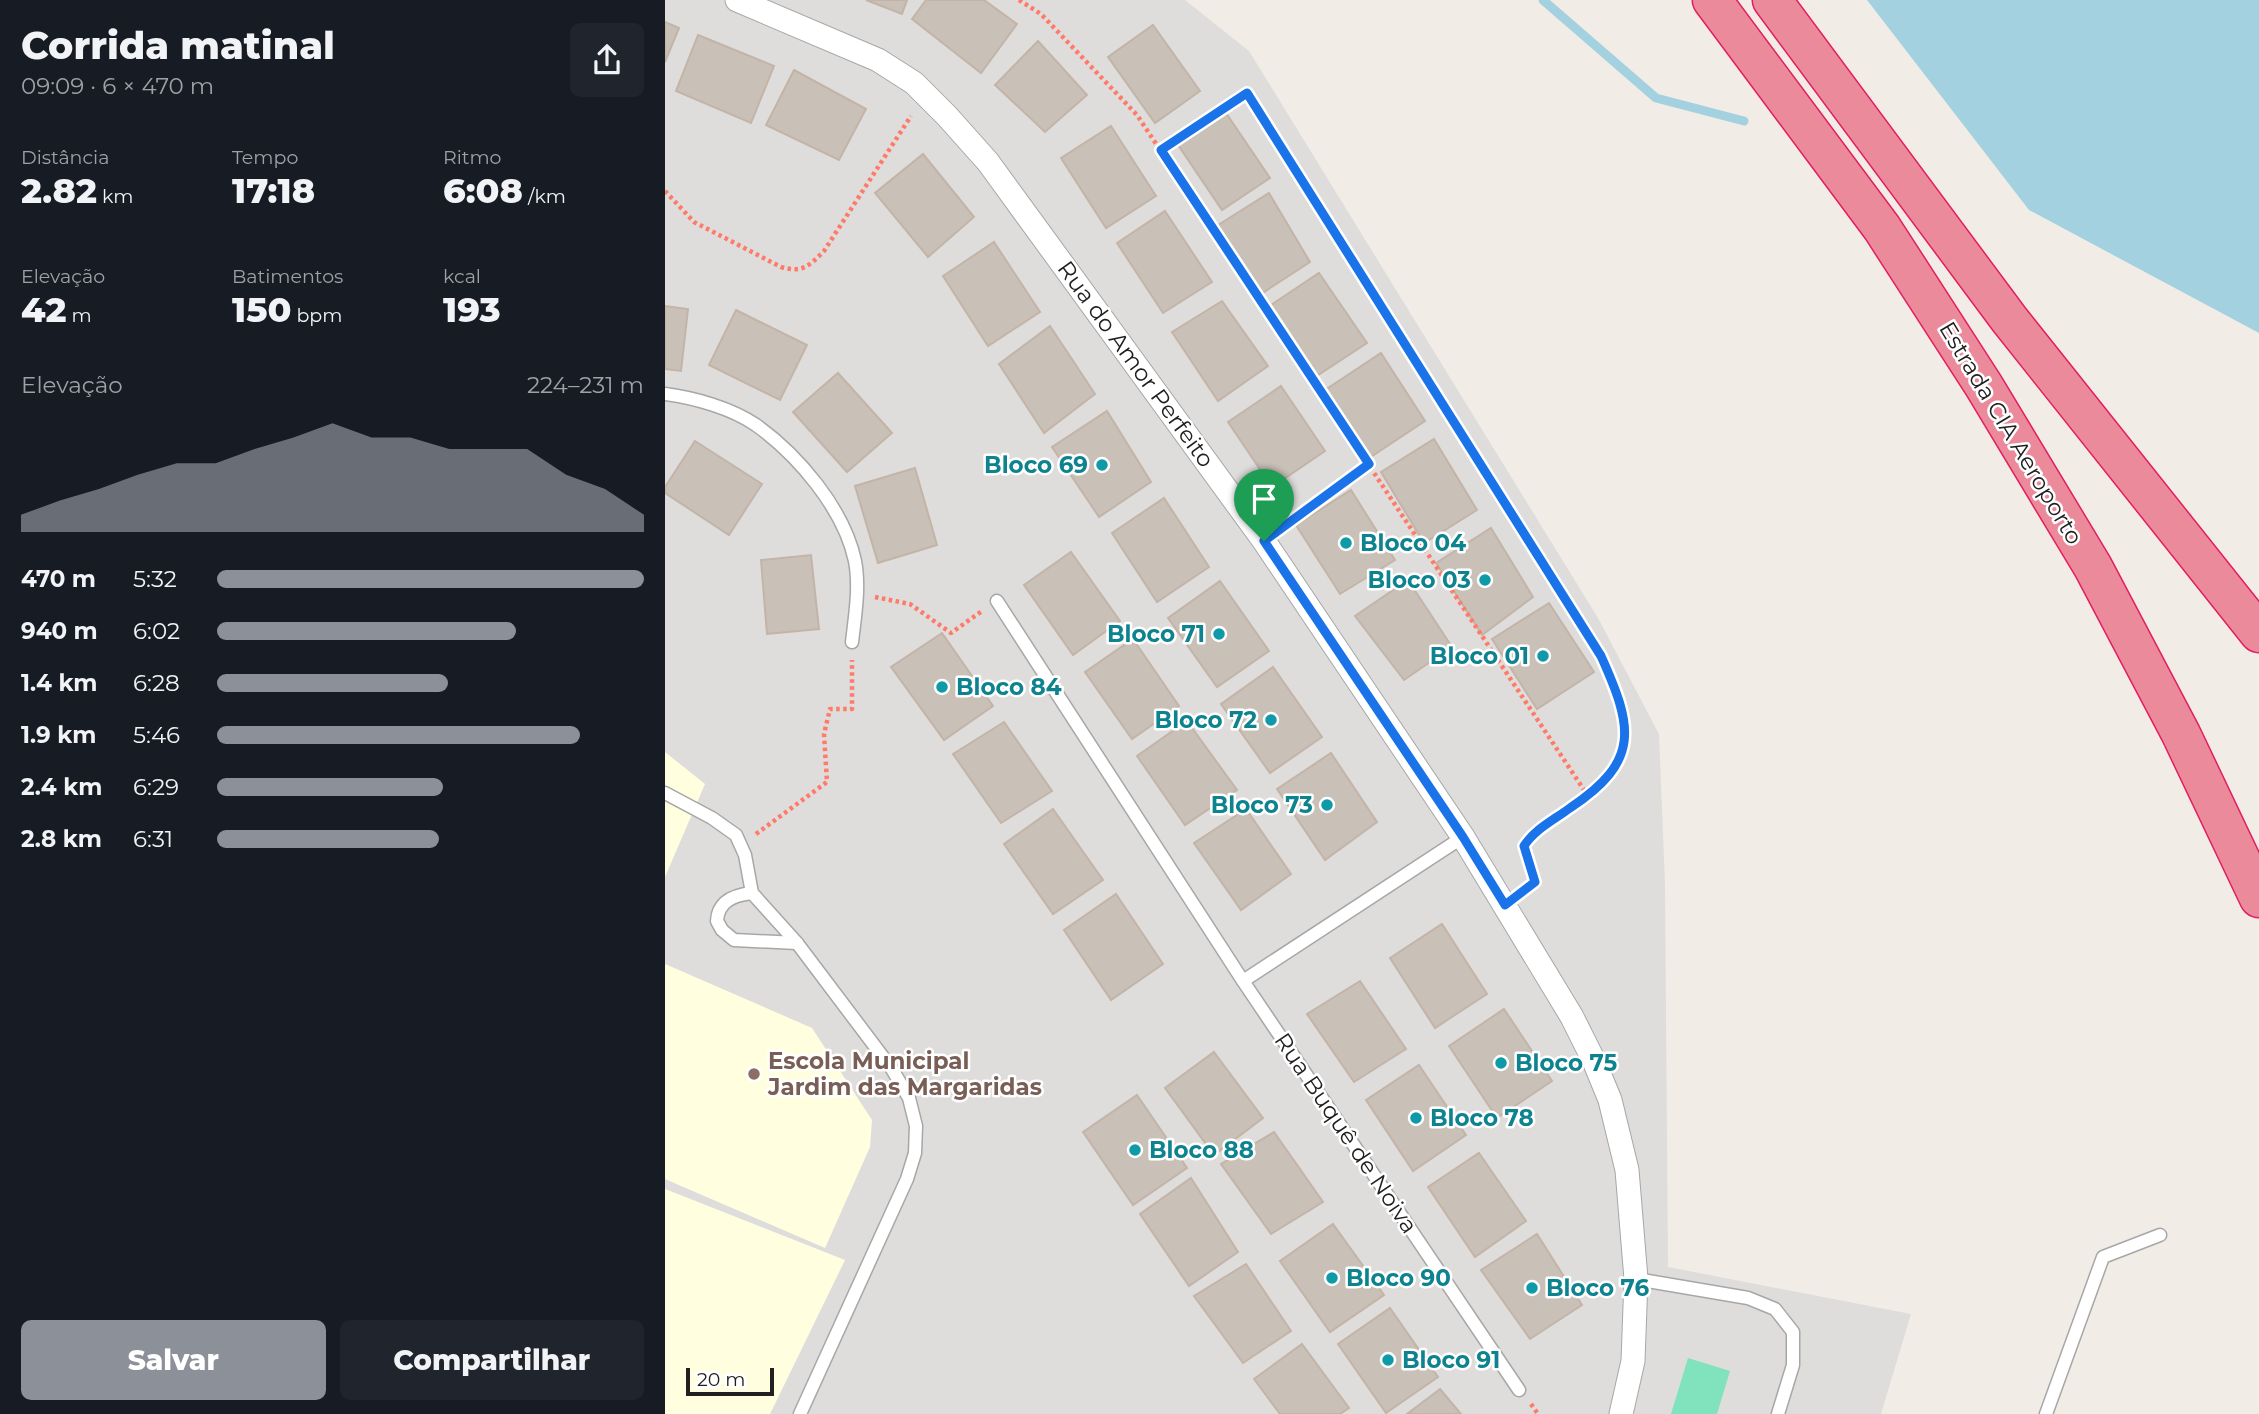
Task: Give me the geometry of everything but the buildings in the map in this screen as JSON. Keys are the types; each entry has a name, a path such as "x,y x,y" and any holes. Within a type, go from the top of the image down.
{"highway":[{"name":"Estrada CIA Aeroporto","path":"1712,0 1882,228 1983,386 2093,567 2214,801 2259,898"},
{"path":"1772,0 2009,319 2259,634"},
{"path":"2214,801 2259,872"}],"street":[{"name":"Rua do Amor Perfeito","path":"737,0 878,60 914,83 988,162 1264,541 1463,837 1572,1017 1610,1100 1627,1170 1636,1279 1633,1361 1621,1414"}],"lane":[{"path":"665,394 729,411 755,425 814,479 838,516 855,561 857,596 852,642"},
{"name":"Rua Buquê de Noiva","path":"997,601 1243,981 1519,1390"},
{"path":"665,793 712,818 736,835 745,855 752,893 797,943 892,1069 909,1098 916,1126 915,1153 907,1179 800,1414"},
{"path":"1243,981 1463,837"},
{"path":"752,893 731,897 722,904 717,921 722,930 734,940 797,943"},
{"path":"2046,1414 2103,1256 2160,1235"},
{"path":"1636,1279 1748,1298 1775,1309 1793,1332 1793,1365 1778,1414"}],"path":[{"path":"1019,0 1041,15 1137,115 1588,796"},
{"path":"1161,150 1247,93 1601,656 1620,699 1626,743 1613,773 1588,796 1531,835 1524,846 1535,882 1505,905"},
{"path":"665,191 694,222 705,228 781,267 795,271 810,266 824,251 925,94"},
{"path":"1264,541 1369,464"},
{"path":"857,596 883,597 910,604 951,633 997,601"},
{"path":"759,831 827,782 824,734 830,709 852,709 852,642"}],"shaded area":[{"path":"665,0 1185,0 1249,51 1598,618 1659,734 1665,884 1668,1267 1911,1314 1881,1414 665,1414"},
{"path":"665,752 705,784 665,877"},
{"name":"Escola Municipal Jardim das Margaridas","path":"665,964 812,1028 872,1120 870,1147 825,1248 665,1179"},
{"path":"665,1189 845,1260 770,1414 665,1414"}],"green space":[{"path":"1688,1358 1730,1371 1717,1414 1671,1414"}],"water":[{"path":"1867,0 2259,0 2259,333 2029,210"}],"waterway":[{"path":"1543,0 1656,98 1744,121"}],"place":[{"name":"Bloco 69","path":"1102,465"},
{"name":"Bloco 04","path":"1346,543"},
{"name":"Bloco 03","path":"1485,580"},
{"name":"Bloco 71","path":"1219,634"},
{"name":"Bloco 01","path":"1543,656"},
{"name":"Bloco 84","path":"942,687"},
{"name":"Bloco 72","path":"1271,720"},
{"name":"Bloco 73","path":"1327,805"},
{"name":"Bloco 75","path":"1501,1063"},
{"name":"Escola Municipal Jardim das Margaridas","path":"754,1074"},
{"name":"Bloco 78","path":"1416,1118"},
{"name":"Bloco 88","path":"1135,1150"},
{"name":"Bloco 90","path":"1332,1278"},
{"name":"Bloco 76","path":"1532,1288"},
{"name":"Bloco 91","path":"1388,1360"}],"route":[{"path":"1247,93 1601,656 1620,699 1626,743 1613,773 1588,796 1531,835 1524,846 1535,882 1505,905 1463,837 1264,541 1369,464 1161,150 1247,93"}]}
